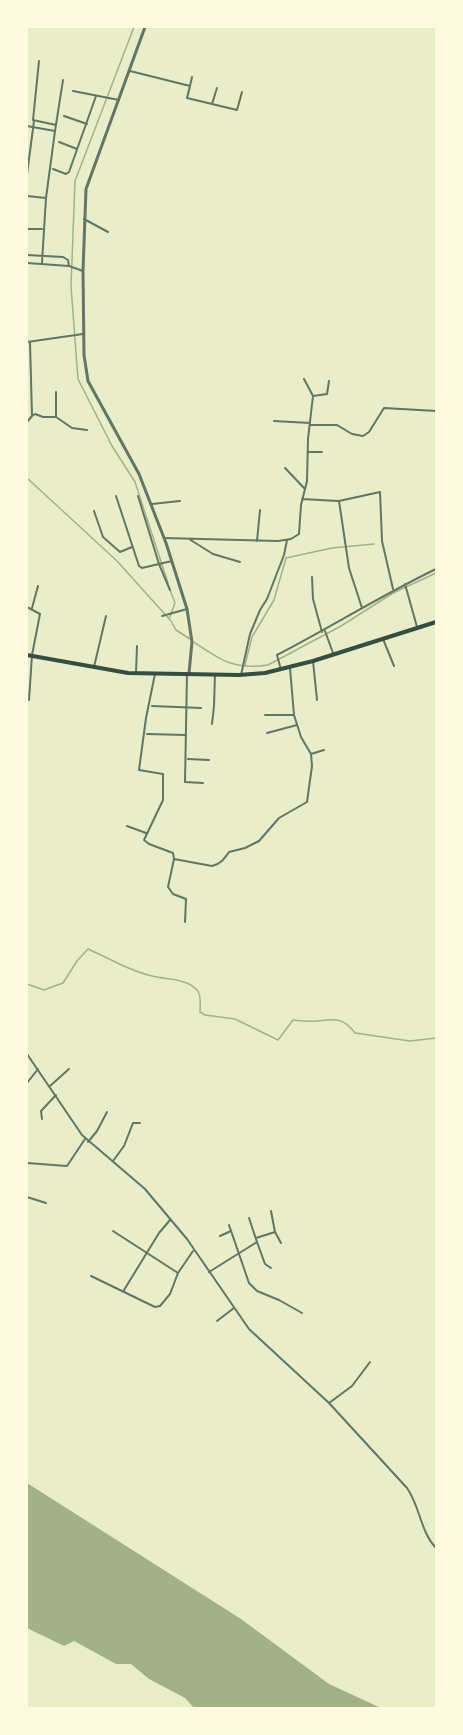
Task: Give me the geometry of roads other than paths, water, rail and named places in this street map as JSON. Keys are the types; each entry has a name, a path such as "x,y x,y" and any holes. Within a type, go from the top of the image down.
{"main road":[{"path":"29,655 136,673 241,675 290,668 436,622"}],"street":[{"path":"145,27 86,189 81,334 88,381 139,474 152,504 187,609 192,642 188,673 185,782 202,783"},
{"path":"27,174 39,60"},
{"path":"129,71 190,87"},
{"path":"192,78 187,98 237,110 242,92"},
{"path":"42,263 46,198 63,80"},
{"path":"212,104 217,88"},
{"path":"73,91 117,100"},
{"path":"53,169 66,174 69,172 96,96"},
{"path":"64,116 87,124"},
{"path":"34,121 56,125"},
{"path":"27,126 55,130"},
{"path":"59,142 77,149"},
{"path":"27,196 46,198"},
{"path":"84,219 108,232"},
{"path":"27,229 44,230"},
{"path":"27,255 66,258 69,266"},
{"path":"27,263 69,266 82,270"},
{"path":"32,416 29,342 81,334"},
{"path":"164,538 257,541 287,540 299,534 302,499 308,470 313,396 304,379"},
{"path":"313,396 327,394 329,381"},
{"path":"27,390 32,390"},
{"path":"56,392 56,417"},
{"path":"273,422 337,425 352,434 363,436 369,432 384,408 436,411"},
{"path":"27,422 35,414 56,417 72,428 87,430"},
{"path":"308,453 322,452"},
{"path":"285,468 305,489"},
{"path":"302,499 339,501 380,492 382,541 393,589"},
{"path":"116,496 140,568 172,561"},
{"path":"138,496 159,564 170,590"},
{"path":"152,504 180,501"},
{"path":"339,501 349,568 362,608"},
{"path":"257,541 260,510"},
{"path":"94,511 105,540 120,552 132,547"},
{"path":"189,540 213,554 240,562"},
{"path":"241,675 250,634 267,599 284,555 287,540"},
{"path":"280,670 277,655 323,631 393,589 406,585 436,569"},
{"path":"312,578 313,599 333,655"},
{"path":"406,585 417,628"},
{"path":"32,608 38,586"},
{"path":"27,607 40,614 29,655 29,700"},
{"path":"163,616 187,609"},
{"path":"94,667 106,616"},
{"path":"383,639 393,666"},
{"path":"136,673 137,646"},
{"path":"313,661 317,700"},
{"path":"174,859 217,865 229,852 259,841 279,818 307,802 312,766 311,754 301,737 294,715 290,668"},
{"path":"154,674 139,770 163,774 163,800 146,833 145,842 173,853 174,859 168,886 173,894 186,899 185,922"},
{"path":"212,724 215,674"},
{"path":"152,706 201,708"},
{"path":"265,715 294,715"},
{"path":"267,733 297,726"},
{"path":"147,734 188,735"},
{"path":"311,754 324,750"},
{"path":"186,759 209,760"},
{"path":"127,826 146,833"},
{"path":"27,1054 85,1139 135,1179 194,1249 245,1324 329,1402 411,1494 428,1538 436,1548"},
{"path":"27,1083 38,1069"},
{"path":"50,1086 69,1070"},
{"path":"42,1119 41,1111 56,1095"},
{"path":"88,1142 97,1131 106,1112"},
{"path":"112,1161 124,1146 133,1123 140,1123"},
{"path":"27,1163 67,1166 85,1139"},
{"path":"27,1197 46,1203"},
{"path":"271,1211 275,1232 280,1243"},
{"path":"249,1218 265,1264 272,1268"},
{"path":"124,1291 170,1220"},
{"path":"229,1225 245,1276 252,1287 302,1313"},
{"path":"113,1231 178,1273"},
{"path":"220,1236 231,1231"},
{"path":"256,1238 275,1232"},
{"path":"209,1272 257,1242"},
{"path":"92,1276 157,1307 170,1294 178,1273 194,1249"},
{"path":"217,1321 235,1308"},
{"path":"329,1402 352,1386 370,1362"}],"waterway":[{"path":"134,27 75,181 71,286 78,379 112,446 135,482 168,583"},
{"path":"27,478 117,561 171,621 176,630 190,639"},
{"path":"245,665 252,637 274,600 286,558 332,548 374,544"},
{"path":"194,642 212,654 236,665 268,665 341,626 393,593 436,573"},
{"path":"169,619 175,603 170,590"},
{"path":"27,984 44,990 63,983 88,949 135,971 187,983 199,992 200,1012 205,1015 235,1019 278,1040 293,1020 338,1020 347,1024 355,1033 410,1041 436,1038"}]}
